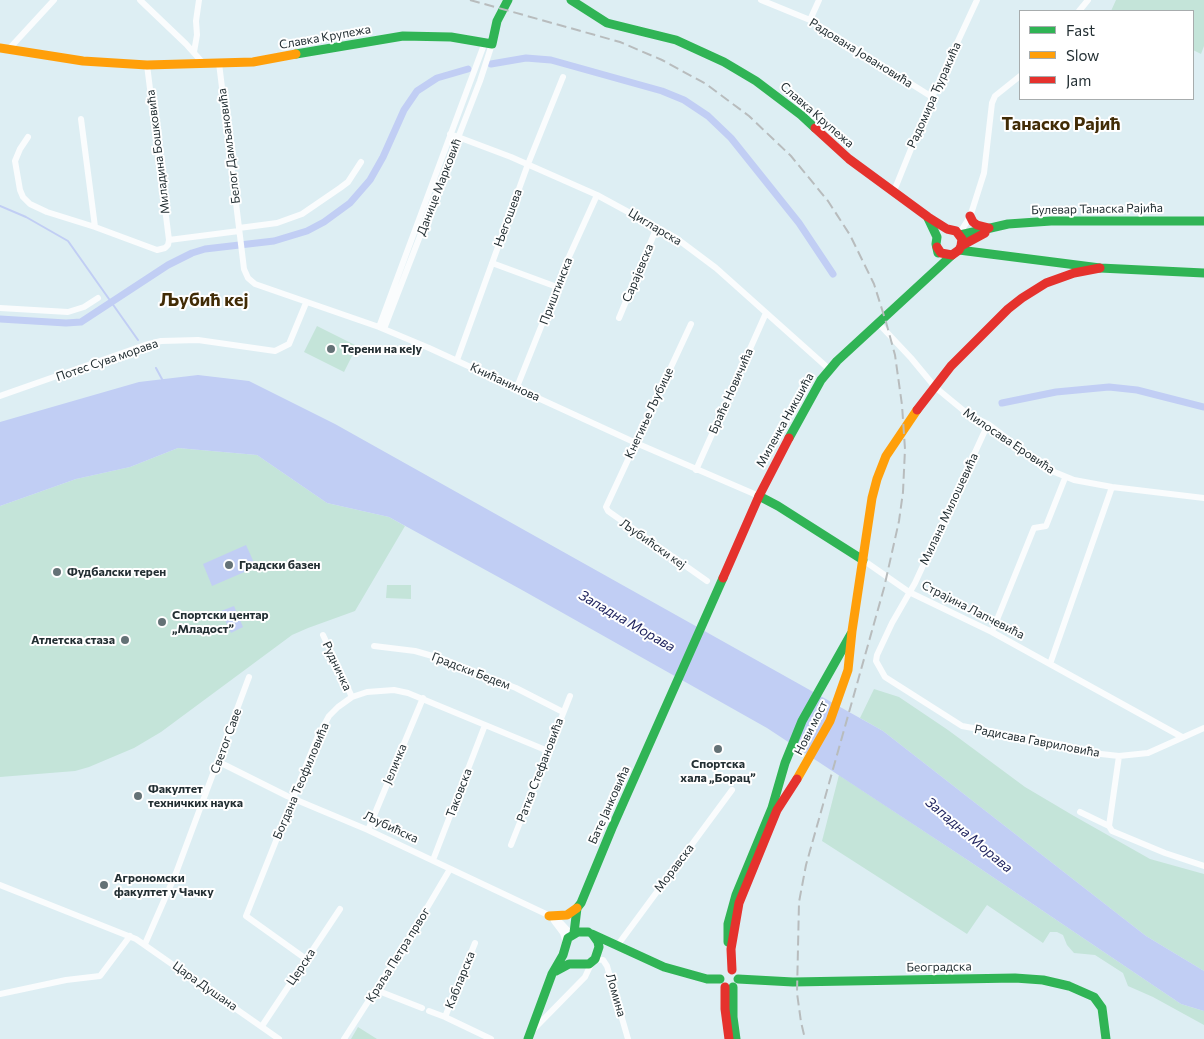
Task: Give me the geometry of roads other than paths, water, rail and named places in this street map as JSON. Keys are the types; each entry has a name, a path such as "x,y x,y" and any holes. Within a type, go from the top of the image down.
{"main road":[{"path":"489,43 497,21 508,0"},
{"name":"Славка Крупежа","path":"571,0 607,22 623,28 676,40 745,74 782,100 849,159 947,229"},
{"name":"Славка Крупежа","path":"2,49 83,61 147,65 263,60 403,36 438,36 489,43"},
{"path":"970,216 977,225 992,229"},
{"path":"928,217 941,253 957,250 1100,268 1204,273"},
{"name":"Булевар Танаска Рајића","path":"960,235 1008,224 1051,221 1204,220"},
{"name":"Миленка Никшића","path":"717,591 759,496 798,420 829,369 957,250 992,229"},
{"path":"937,270 939,260 937,242 942,230 953,230 960,235 957,250"},
{"path":"1048,262 1054,270 1054,276 1051,281"},
{"path":"846,648 852,631 872,498 886,456 917,410 963,352 1008,310 1051,281 1074,273 1100,268"},
{"name":"Страјина Лапчевића","path":"759,496 863,560"},
{"name":"Бате Јанковића","path":"573,934 579,906 717,591"},
{"name":"Нови мост","path":"774,809 785,763 802,721 846,648"},
{"name":"Нови мост","path":"774,809 806,766 830,721 848,670 846,648"},
{"path":"729,970 739,903 774,809"},
{"path":"551,917 567,915 579,906"},
{"name":"Бате Јанковића","path":"579,906 579,923 583,929 590,933"},
{"path":"529,1036 552,974 565,946 573,934 583,931 664,967 707,980 729,983"},
{"path":"590,933 598,942 596,958"},
{"path":"565,946 568,958 576,964"},
{"path":"552,974 562,966 584,965 596,958 609,946 617,946"},
{"path":"729,970 721,974 729,983 736,1039"},
{"path":"729,970 736,974 729,983 725,1009 729,1039"},
{"name":"Београдска","path":"729,983 1034,978 1069,986 1094,997 1102,1008 1105,1039"}],"street":[{"path":"2,49 54,0"},
{"path":"140,0 203,63"},
{"path":"194,52 199,0"},
{"name":"Радована Јовановића","path":"761,0 810,20 932,97"},
{"path":"810,20 819,0"},
{"name":"Радомира Ђуракића","path":"894,191 932,97 977,0"},
{"name":"Данице Марковић","path":"381,328 450,134 489,43"},
{"name":"Данице Марковић","path":"381,328 458,137 489,43"},
{"name":"Белог Дамљановића","path":"219,63 241,249 244,269 248,278"},
{"name":"Миладина Бошковића","path":"147,65 168,240"},
{"name":"Његошева","path":"457,360 528,164 563,77"},
{"path":"960,235 970,216 984,173 992,103 995,96 1019,77"},
{"path":"81,119 97,228"},
{"name":"Цигларска","path":"450,134 528,164 597,195 676,238 716,268 829,369"},
{"path":"28,137 15,161 20,190 23,197 30,204 47,212 157,250 165,248 168,245 168,240 277,223 302,214 348,182 360,162"},
{"name":"Приштинска","path":"517,387 557,287 597,195"},
{"name":"Сарајевска","path":"619,318 657,227"},
{"path":"492,263 557,287"},
{"name":"Книћанинова","path":"248,278 255,284 381,328 457,360 636,443 759,496"},
{"path":"0,308 68,312 84,307 98,298"},
{"name":"Потес Сува морава","path":"0,396 161,341 198,340 275,351 289,344 306,303"},
{"name":"Браће Новичића","path":"696,470 766,313"},
{"name":"Кнегиње Љубице","path":"607,502 691,324"},
{"name":"Милосава Еровића","path":"879,324 935,387 969,415 988,424 1047,469 1065,478 1112,487 1204,498"},
{"name":"Милана Милошевића","path":"909,592 916,583 988,424"},
{"path":"992,632 1034,528 1046,526 1065,478"},
{"path":"1050,664 1112,487"},
{"name":"Љубићски кеј","path":"607,502 608,511 707,582"},
{"name":"Страјина Лапчевића","path":"863,560 909,592 992,632 1182,737"},
{"name":"Радисава Гавриловића","path":"909,592 892,623 876,661 885,677 962,726 1064,745 1092,753 1119,756 1148,753 1204,728"},
{"name":"Рудничка","path":"323,635 352,698"},
{"name":"Градски Бедем","path":"374,646 415,651 443,660 516,688 563,712"},
{"name":"Светог Саве","path":"145,944 176,872 249,677"},
{"name":"Богдана Теофиловића","path":"306,959 246,916 292,798 322,728 329,716 338,708 352,698 367,692 386,690 408,693 548,751"},
{"name":"Ратка Стефановића","path":"511,845 570,696"},
{"name":"Јеличка","path":"368,830 423,698"},
{"name":"Таковска","path":"433,860 485,725"},
{"path":"1109,826 1119,756"},
{"name":"Љубићска","path":"218,762 292,798 433,860 551,917 573,934"},
{"name":"Моравска","path":"617,946 732,790"},
{"path":"1080,812 1109,826 1112,831 1204,866"},
{"name":"Краља Петра првог","path":"344,1039 450,869"},
{"name":"Цара Душана","path":"0,885 130,936 145,944 279,1039"},
{"name":"Церска","path":"262,1026 340,909"},
{"path":"551,917 563,933 565,946"},
{"path":"0,994 66,980 100,976 130,936"},
{"name":"Кабларска","path":"445,1017 475,943"},
{"path":"529,1036 586,977 596,958"},
{"name":"Ломина","path":"596,958 603,960 607,966 628,1039"},
{"path":"376,990 422,1008"},
{"name":"Кабларска","path":"429,1011 492,1039"}],"water":[{"name":"Западна Морава","path":"198,375 249,381 335,424 883,731 1146,936 1204,971 1204,1011 1181,1004 767,728 389,517 327,503 257,455 178,448 130,467 76,479 0,506 0,422 139,382"},
{"name":"Градски базен","path":"246,545 256,567 212,586 203,564"},
{"path":"234,606 243,627 231,633 221,611"}],"waterway":[{"path":"491,64 526,58 551,60 662,91 684,100 708,116 731,138 799,223 833,274"},
{"path":"0,319 66,323 81,322 168,265 192,253 205,249 274,241 307,231 324,222 350,203 370,180 383,157 404,110 417,91 437,78 468,69"},
{"path":"0,206 26,217 68,241 138,340"},
{"path":"156,368 163,381"},
{"path":"1002,403 1056,392 1109,387 1137,390 1204,407"}],"railway":[{"path":"470,0 620,42 662,60 706,84 749,116 791,156 828,201 850,235 874,284 895,355 902,405 905,449 903,492 899,521 884,588 806,865 799,902 797,993 805,1039"}],"place":[{"name":"Терени на кеју","path":"331,349"},
{"name":"Градски базен","path":"229,565"},
{"name":"Фудбалски терен","path":"57,572"},
{"name":"Спортски центар „Младост”","path":"162,622"},
{"name":"Атлетска стаза","path":"125,640"},
{"name":"Спортска хала „Борац”","path":"718,749"},
{"name":"Факултет техничких наука","path":"138,796"},
{"name":"Агрономски факултет у Чачку","path":"104,885"}],"district":[{"name":"Танаско Рајић","path":"1061,124"},
{"name":"Љубић кеј","path":"204,300"}]}
